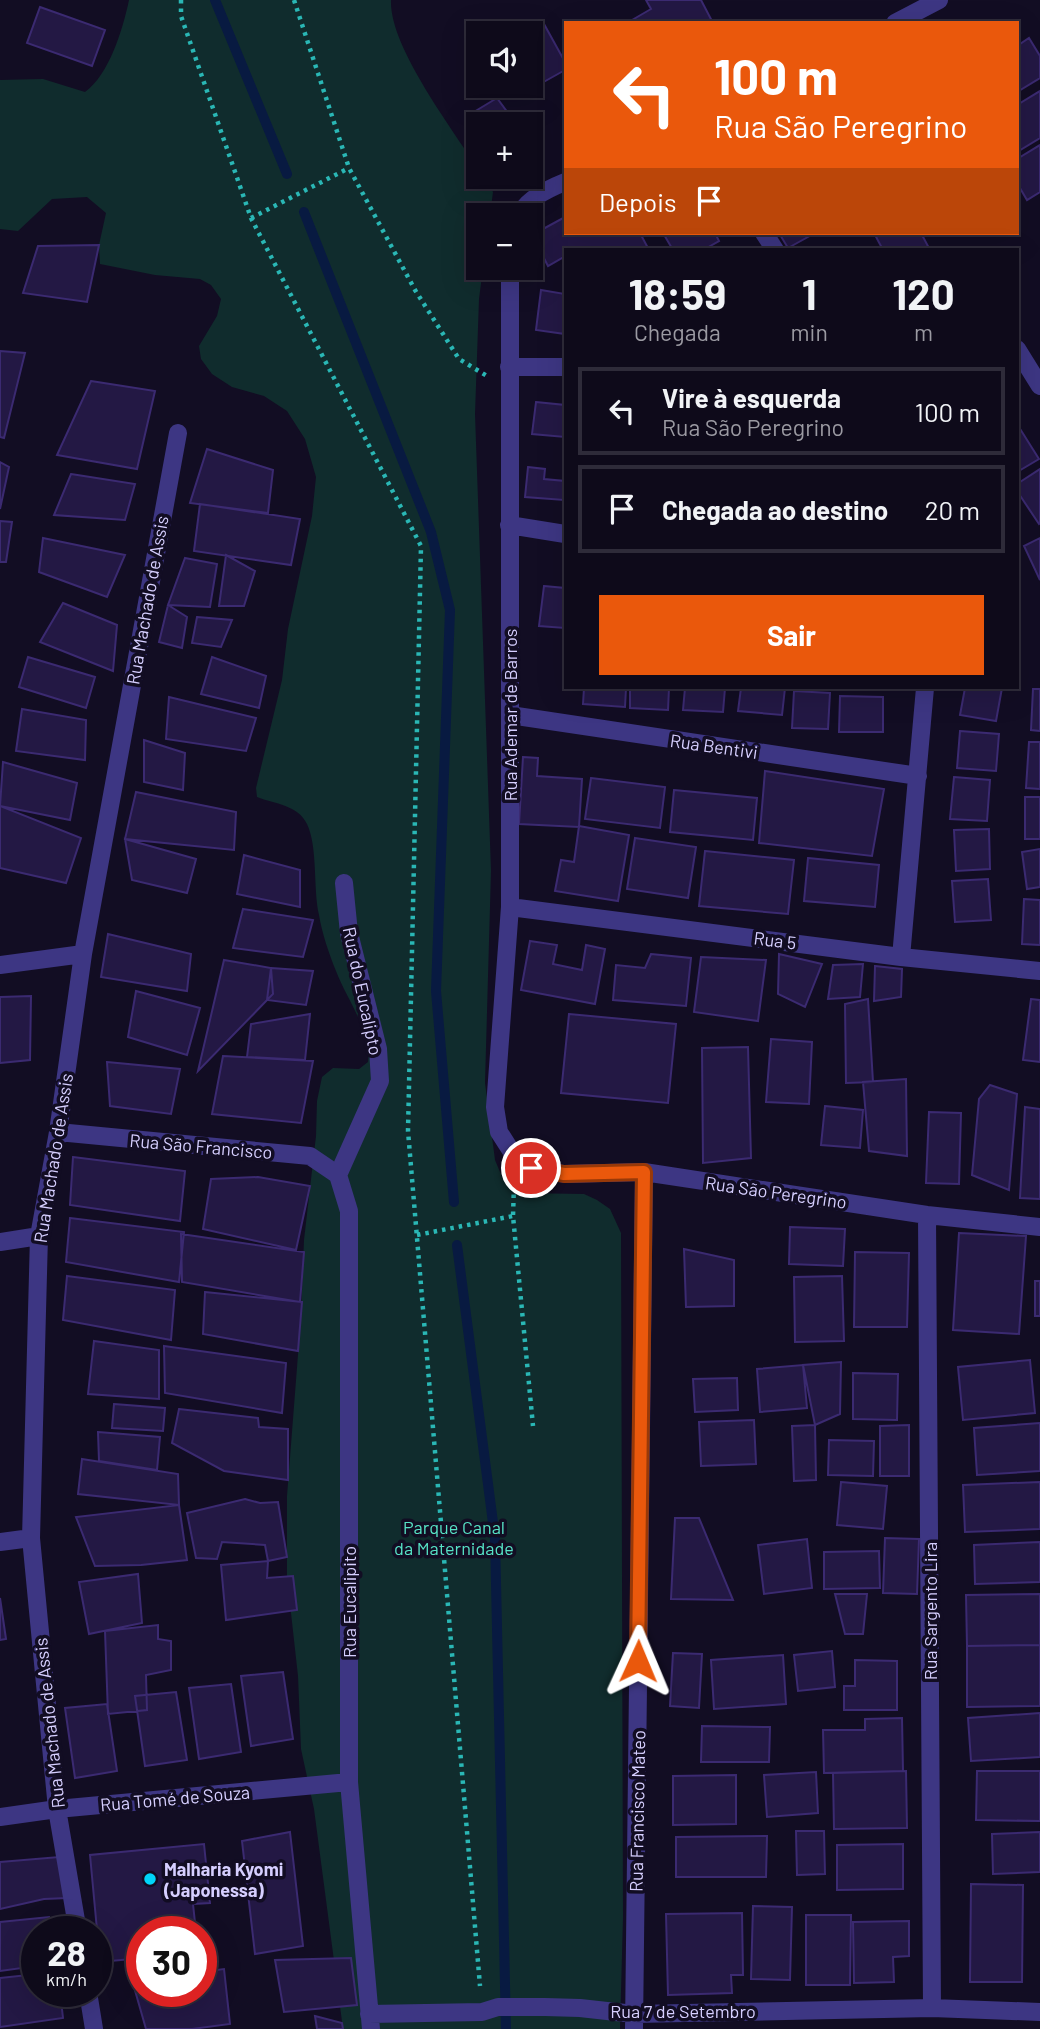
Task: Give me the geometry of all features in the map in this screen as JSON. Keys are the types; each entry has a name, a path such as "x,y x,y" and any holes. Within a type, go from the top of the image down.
{"street":[{"path":"899,21 940,0"},
{"path":"531,203 547,190 564,182"},
{"name":"Rua Ademar de Barros","path":"510,280 510,907 495,1107 499,1132 515,1157"},
{"path":"1019,352 1040,386"},
{"path":"509,367 564,367"},
{"name":"Rua Machado de Assis","path":"75,1916 57,1809 31,1538 39,1236 58,1132 83,954 177,433"},
{"path":"509,525 564,534"},
{"path":"901,957 925,689"},
{"name":"Rua Bentivi","path":"510,715 918,776"},
{"name":"Rua do Eucalipto","path":"338,1175 380,1081 378,1049 349,933 344,883"},
{"name":"Rua 5","path":"510,907 901,957 1040,971"},
{"path":"0,965 83,954"},
{"name":"Rua São Francisco","path":"58,1132 310,1156 338,1175"},
{"name":"Rua São Peregrino","path":"515,1157 531,1168 564,1174 644,1172 927,1215 1040,1227"},
{"name":"Rua Francisco Mateo","path":"634,2022 644,1172"},
{"name":"Rua Eucalipito","path":"338,1175 349,1211 349,1782 370,2022"},
{"name":"Rua Sargento Lira","path":"927,1215 932,2008"},
{"path":"0,1242 39,1236"},
{"path":"0,1542 31,1538"},
{"name":"Rua Tomé de Souza","path":"0,1816 349,1782"},
{"path":"90,2007 94,2029"},
{"name":"Rua 7 de Setembro","path":"370,2022 482,2012 498,2007 580,2008 634,2022 932,2008 1040,2012"}],"path":[{"path":"294,0 349,168 415,290 459,359 509,390"},
{"path":"251,218 349,168"},
{"path":"515,1157 513,1216 533,1426"},
{"path":"417,1235 513,1216"}],"green space":[{"name":"Parque Canal da Maternidade","path":"129,0 391,0 393,19 411,63 466,151 466,189 491,189 493,192 492,203 466,203 466,280 481,280 475,414 491,871 485,1083 495,1160 503,1179 520,1193 584,1194 610,1209 621,1233 623,1917 620,2029 343,2029 314,1809 301,1749 298,1676 287,1577 287,1496 304,1240 316,1136 317,1101 322,1077 333,1068 359,1069 368,1062 368,1050 362,1027 336,971 320,922 313,844 307,824 292,809 257,797 256,788 282,680 288,629 312,516 316,477 305,439 287,411 264,396 232,387 212,374 201,359 199,346 217,316 221,299 211,285 200,279 155,275 100,264 99,245 106,213 87,197 52,199 18,231 0,229 0,80 43,79 85,92 108,63"}],"building":[{"path":"646,0 701,0 712,21 630,21 651,9"},
{"path":"40,7 105,30 92,66 27,43"},
{"path":"544,24 564,60 564,71 543,82"},
{"path":"1029,38 1040,56 1040,78 1019,91 1019,45"},
{"path":"1040,91 1040,138 1019,151 1019,104"},
{"path":"497,98 507,112 474,112"},
{"path":"1040,145 1040,192 1027,200 1019,186 1019,158"},
{"path":"564,218 564,235 641,235 648,248 564,248 564,257 548,266 543,256 543,229"},
{"path":"664,235 716,235 719,241 707,248 672,248"},
{"path":"780,235 811,235 788,248"},
{"path":"875,235 922,235 929,248 882,248"},
{"path":"99,245 87,302 23,293 38,246"},
{"path":"541,290 564,294 564,334 536,330"},
{"path":"0,351 25,353 4,438 0,437"},
{"path":"91,381 155,391 137,469 57,455"},
{"path":"536,402 564,405 564,437 532,434"},
{"path":"1019,427 1039,459 1019,471"},
{"path":"207,449 273,470 268,513 190,503"},
{"path":"0,462 9,467 0,509"},
{"path":"528,467 545,469 544,479 564,481 564,500 525,497"},
{"path":"1040,469 1039,524 1019,494 1019,483"},
{"path":"71,474 135,484 125,520 54,515"},
{"path":"200,504 300,519 291,565 194,551"},
{"path":"0,521 12,522 6,562 0,562"},
{"path":"43,538 125,555 107,597 39,572"},
{"path":"1040,538 1040,580 1024,546"},
{"path":"226,555 255,571 244,606 219,606"},
{"path":"185,558 217,564 210,607 168,605"},
{"path":"544,586 564,588 564,628 539,626"},
{"path":"63,603 117,625 113,671 40,642"},
{"path":"168,605 187,617 182,648 159,642"},
{"path":"197,617 232,620 221,647 192,643"},
{"path":"28,657 95,677 86,708 19,687"},
{"path":"212,657 266,676 259,708 201,694"},
{"path":"584,689 626,689 625,707 583,704"},
{"path":"630,689 669,689 668,710 630,708"},
{"path":"685,689 725,689 723,712 683,710"},
{"path":"741,689 785,689 782,715 738,711"},
{"path":"965,689 1002,689 996,721 960,715"},
{"path":"1033,689 1040,689 1040,731 1031,730"},
{"path":"794,691 830,693 828,729 792,728"},
{"path":"840,696 883,697 883,732 839,732"},
{"path":"169,697 256,718 246,751 166,739"},
{"path":"22,709 86,720 85,760 16,751"},
{"path":"960,731 999,734 996,771 957,768"},
{"path":"144,740 185,753 183,790 144,782"},
{"path":"1029,742 1040,742 1040,789 1026,788"},
{"path":"523,757 538,758 537,776 582,779 579,827 519,824"},
{"path":"3,762 77,783 70,820 0,806"},
{"path":"765,771 884,789 872,856 759,843"},
{"path":"954,777 990,780 987,821 950,819"},
{"path":"591,778 665,787 660,828 585,819"},
{"path":"674,790 757,798 753,840 670,832"},
{"path":"136,792 236,812 234,850 125,839"},
{"path":"1025,797 1040,797 1040,839 1025,839"},
{"path":"0,806 81,838 66,883 0,868"},
{"path":"579,826 629,835 618,901 555,891 561,860 574,862"},
{"path":"989,829 990,869 956,871 954,830"},
{"path":"635,838 696,847 688,898 627,889"},
{"path":"125,839 196,859 187,893 132,880"},
{"path":"1040,849 1040,887 1027,889 1022,852"},
{"path":"705,851 794,860 788,914 699,906"},
{"path":"244,855 300,870 300,907 237,894"},
{"path":"808,858 879,865 875,907 804,901"},
{"path":"988,879 991,920 955,922 952,881"},
{"path":"1024,899 1040,900 1040,945 1022,944"},
{"path":"243,909 313,920 303,957 233,948"},
{"path":"108,934 191,954 187,991 101,977"},
{"path":"530,941 557,945 553,964 582,970 586,945 605,949 595,1004 521,990"},
{"path":"651,954 691,958 686,1006 613,1000 616,965 645,968"},
{"path":"779,954 822,964 805,1007 778,994"},
{"path":"701,957 766,960 758,1021 694,1012"},
{"path":"224,960 271,968 273,994 198,1071"},
{"path":"863,964 860,997 828,999 833,965"},
{"path":"875,966 902,969 901,997 874,1001"},
{"path":"271,968 313,971 306,1005 267,1000"},
{"path":"136,991 200,1008 187,1055 128,1037"},
{"path":"31,996 30,1060 0,1063 0,997"},
{"path":"868,999 873,1082 846,1083 845,1004"},
{"path":"1031,999 1040,1000 1040,1062 1023,1060"},
{"path":"310,1014 305,1060 247,1057 251,1024"},
{"path":"569,1014 676,1024 668,1103 561,1093"},
{"path":"771,1039 812,1042 809,1104 766,1102"},
{"path":"748,1047 751,1158 703,1163 702,1048"},
{"path":"223,1056 313,1061 301,1123 212,1114"},
{"path":"107,1062 180,1069 171,1114 110,1106"},
{"path":"906,1079 907,1156 869,1151 863,1082"},
{"path":"990,1085 1017,1094 1009,1190 972,1175 979,1099"},
{"path":"825,1106 863,1110 860,1148 821,1145"},
{"path":"1025,1107 1040,1109 1040,1199 1020,1198"},
{"path":"929,1112 961,1113 959,1184 926,1183"},
{"path":"73,1157 185,1171 180,1221 70,1205"},
{"path":"258,1177 310,1186 296,1250 203,1229 211,1179"},
{"path":"70,1218 184,1232 179,1282 66,1262"},
{"path":"790,1227 845,1229 843,1266 789,1264"},
{"path":"959,1233 1026,1236 1019,1334 953,1330"},
{"path":"181,1234 304,1252 300,1302 182,1282"},
{"path":"684,1249 734,1260 734,1306 686,1307"},
{"path":"855,1252 909,1253 907,1327 854,1327"},
{"path":"67,1276 175,1290 171,1340 63,1320"},
{"path":"842,1276 844,1341 795,1342 794,1277"},
{"path":"1035,1281 1040,1281 1040,1316 1035,1316"},
{"path":"205,1292 302,1302 298,1351 203,1334"},
{"path":"94,1341 159,1350 159,1399 88,1394"},
{"path":"164,1346 286,1363 282,1413 165,1393"},
{"path":"1030,1360 1035,1413 963,1420 958,1367"},
{"path":"841,1362 840,1414 815,1425 803,1365"},
{"path":"803,1365 807,1408 760,1412 757,1369"},
{"path":"853,1373 898,1374 897,1420 853,1419"},
{"path":"737,1378 738,1410 695,1412 693,1379"},
{"path":"114,1404 165,1408 163,1431 112,1428"},
{"path":"179,1409 258,1418 259,1427 288,1429 288,1480 224,1471 172,1443"},
{"path":"754,1420 756,1464 701,1466 699,1422"},
{"path":"1040,1423 1040,1471 977,1475 974,1428"},
{"path":"815,1425 816,1480 794,1481 792,1426"},
{"path":"909,1425 909,1476 880,1476 880,1426"},
{"path":"98,1432 160,1437 157,1470 99,1461"},
{"path":"829,1440 874,1441 873,1476 828,1475"},
{"path":"82,1459 178,1474 179,1505 78,1494"},
{"path":"841,1482 887,1486 883,1529 837,1525"},
{"path":"1040,1482 1040,1529 965,1532 963,1485"},
{"path":"245,1499 260,1503 278,1502 287,1557 268,1561 265,1545 222,1542 217,1559 196,1558 187,1513"},
{"path":"179,1505 187,1560 95,1566 76,1517"},
{"path":"675,1518 699,1518 733,1600 671,1599"},
{"path":"885,1538 919,1539 917,1594 883,1593"},
{"path":"807,1539 812,1588 764,1594 758,1545"},
{"path":"1040,1542 1040,1582 975,1584 974,1545"},
{"path":"879,1551 880,1588 824,1589 824,1552"},
{"path":"268,1561 267,1578 293,1576 297,1610 226,1620 221,1565"},
{"path":"138,1574 142,1623 89,1634 79,1582"},
{"path":"835,1594 867,1594 863,1634 845,1634"},
{"path":"1040,1594 1040,1645 967,1646 966,1595"},
{"path":"0,1598 6,1639 0,1640"},
{"path":"158,1625 158,1639 171,1641 171,1670 146,1675 147,1710 108,1714 105,1631"},
{"path":"1040,1645 1040,1706 967,1707 967,1646"},
{"path":"832,1651 835,1687 798,1691 794,1655"},
{"path":"673,1653 702,1654 699,1708 670,1706"},
{"path":"783,1655 786,1704 714,1709 711,1660"},
{"path":"855,1660 897,1661 897,1710 844,1710 844,1686 855,1686"},
{"path":"283,1672 293,1739 251,1746 241,1676"},
{"path":"231,1684 241,1752 199,1759 189,1688"},
{"path":"176,1692 187,1760 145,1766 135,1696"},
{"path":"107,1704 117,1771 75,1778 65,1708"},
{"path":"1040,1713 1040,1757 971,1761 968,1718"},
{"path":"902,1718 903,1771 824,1773 823,1730 865,1730 865,1719"},
{"path":"702,1726 770,1727 769,1762 701,1762"},
{"path":"906,1771 907,1828 834,1829 833,1773"},
{"path":"977,1771 1040,1771 1040,1821 976,1820"},
{"path":"816,1772 818,1813 767,1817 764,1775"},
{"path":"736,1775 736,1824 673,1825 673,1776"},
{"path":"796,1831 824,1831 825,1874 797,1875"},
{"path":"290,1832 303,1946 255,1954 242,1841"},
{"path":"1040,1832 1040,1872 993,1874 992,1834"},
{"path":"767,1836 766,1877 676,1877 676,1837"},
{"name":"Malharia Kyomi (Japonessa)","path":"204,1844 210,1903 193,1904 194,1916 126,1916 126,1960 112,1961 112,1916 96,1916 90,1855"},
{"path":"903,1844 903,1889 837,1890 837,1845"},
{"path":"59,1857 67,1898 44,1899 0,1909 0,1862"},
{"path":"971,1884 1023,1885 1022,1982 970,1982"},
{"path":"753,1906 792,1907 790,1980 751,1979"},
{"path":"742,1913 743,1975 731,1975 732,1993 668,1995 666,1914"},
{"path":"806,1915 851,1915 850,1985 806,1985"},
{"path":"21,1920 21,1968 0,1971 0,1922"},
{"path":"909,1921 909,1956 893,1957 894,1982 854,1983 853,1922"},
{"path":"351,1958 357,2005 284,2012 275,1960"},
{"path":"224,1969 230,2024 192,2029 146,2029 140,2007 217,2007 217,1970"},
{"path":"21,1976 21,2007 62,2007 63,2018 0,2027 0,1978"},
{"path":"315,2016 342,2023 343,2029 317,2029"}],"waterway":[{"path":"215,0 287,174"},
{"path":"304,212 431,532 450,610 436,991 454,1202"},
{"path":"457,1245 495,1538 506,2029"}],"place":[{"name":"Malharia Kyomi (Japonessa)","path":"150,1879"}],"route":[{"path":"531,1168 564,1174 644,1172 638,1661"}]}
